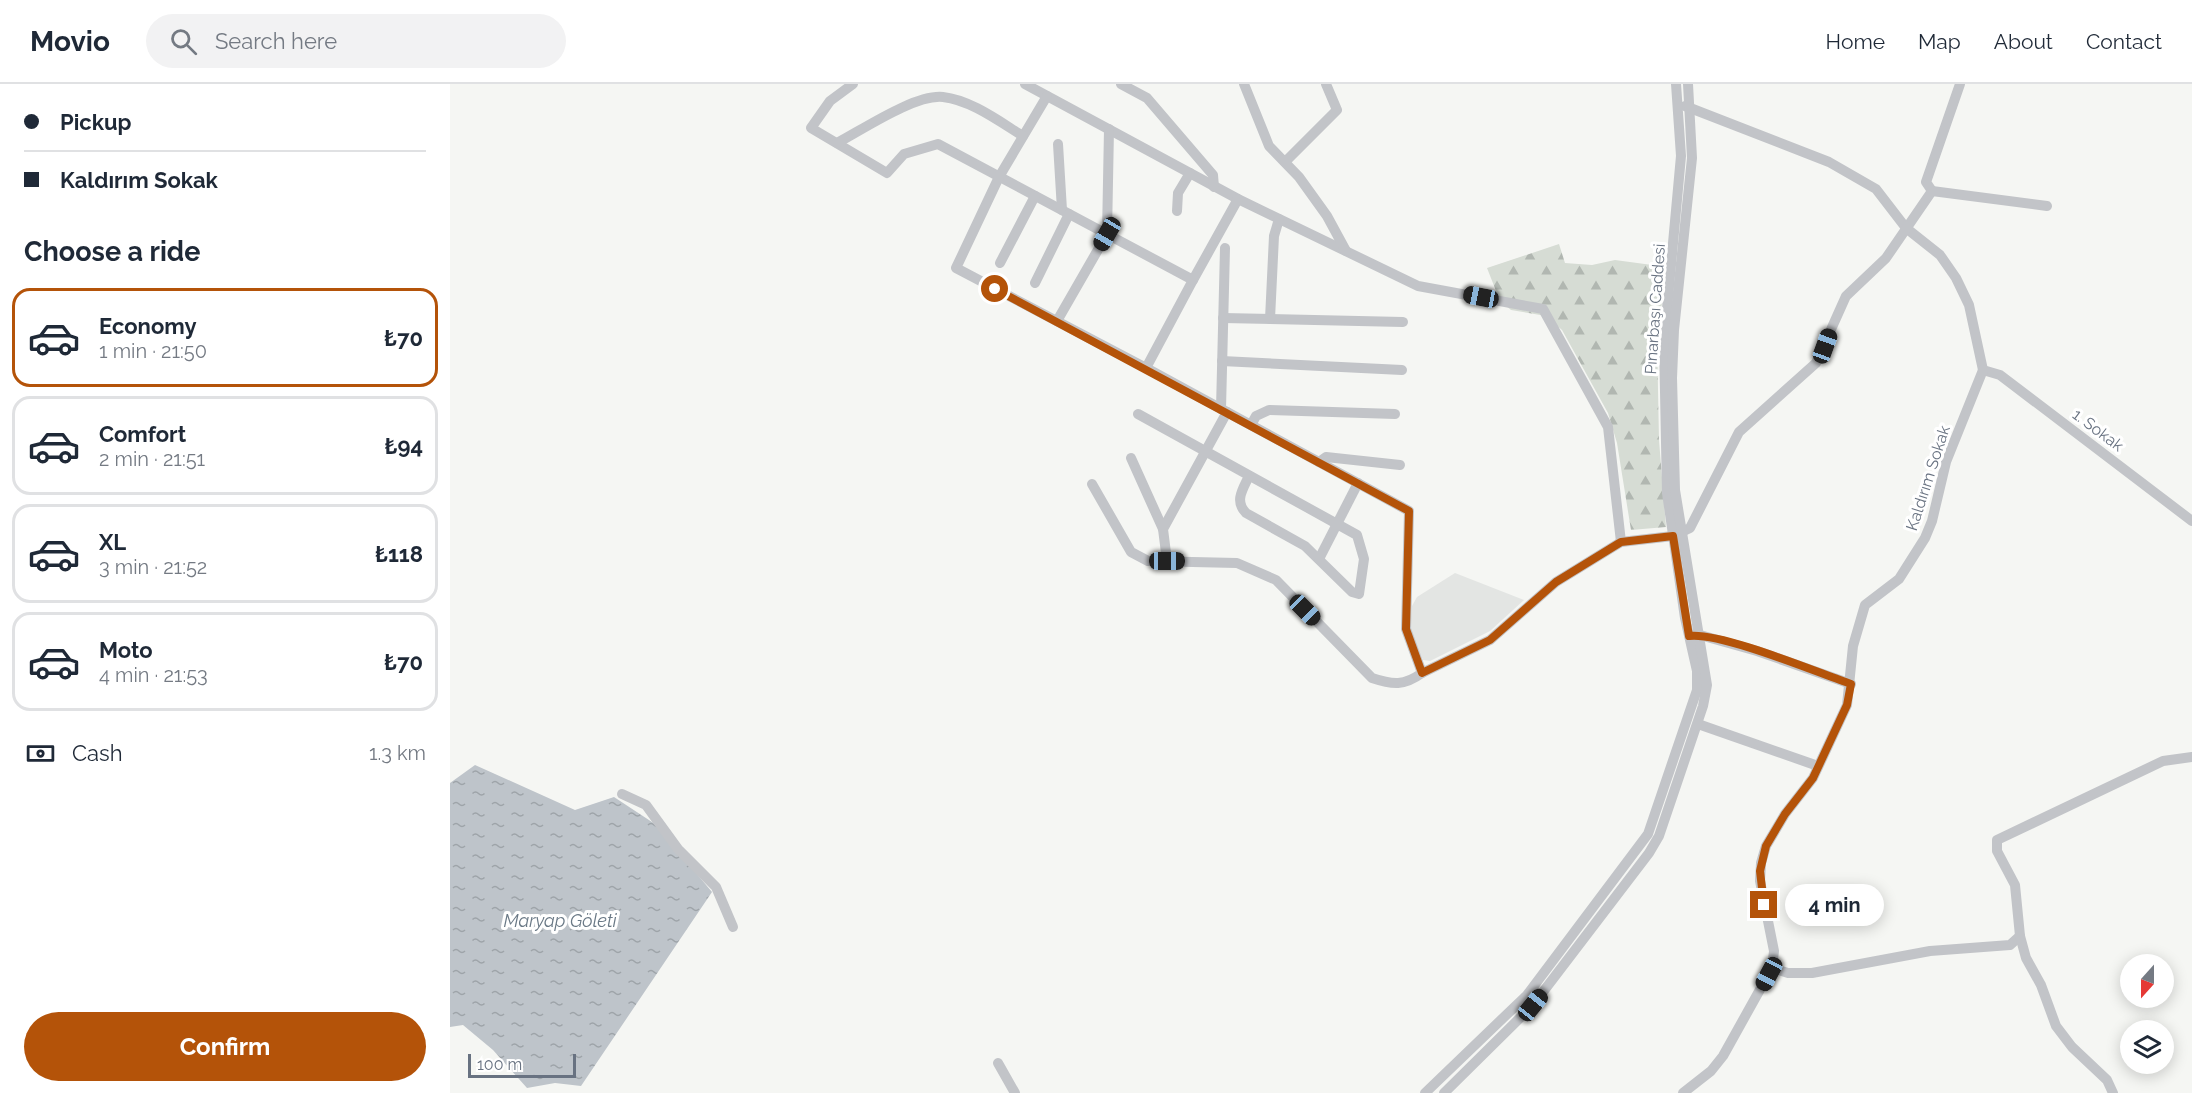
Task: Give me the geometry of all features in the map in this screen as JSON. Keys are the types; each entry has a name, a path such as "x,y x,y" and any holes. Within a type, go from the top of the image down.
{"street":[{"path":"853,84 830,101 811,128 887,173 904,154 938,144 1193,280"},
{"path":"1025,84 1238,199 1418,285 1543,309 1608,427 1621,542"},
{"path":"1121,84 1147,98 1213,174 1215,187"},
{"path":"1244,84 1269,146 1285,162 1327,216 1346,251"},
{"path":"1285,162 1337,110 1326,84"},
{"path":"1444,1093 1533,1005 1649,853 1659,836 1698,724 1707,685 1694,636 1676,535 1672,378 1674,330 1692,158 1685,106 1676,84"},
{"path":"1685,106 1688,84"},
{"path":"1960,84 1926,182 1932,191 2047,206"},
{"path":"1047,96 999,177 956,268 1409,511 1406,629 1422,673"},
{"path":"837,143 910,105 943,97 976,109 1023,136"},
{"path":"1685,106 1828,162 1865,180 1884,197 1906,228 1940,255 1960,286 1969,305 1983,370"},
{"path":"1057,321 1107,234 1109,129"},
{"path":"1035,283 1066,212 1058,144"},
{"path":"1178,211 1178,193 1190,173"},
{"path":"1092,484 1131,552 1148,561 1237,563 1257,570 1276,580 1372,678 1388,683 1409,682 1422,673 1490,640 1556,582 1621,542 1676,535 1690,528 1739,432 1816,363 1843,300 1886,258 1932,191"},
{"path":"1000,263 1035,196"},
{"path":"1146,368 1238,199"},
{"path":"1270,319 1274,236 1279,219"},
{"path":"1163,529 1205,452 1224,410 1222,361 1225,248"},
{"path":"1223,318 1403,322"},
{"path":"1222,361 1402,370"},
{"name":"1. Sokak","path":"1983,370 2000,375 2192,521"},
{"name":"Kaldırım Sokak","path":"1772,968 1774,951 1760,881 1762,855 1779,822 1813,778 1847,705 1851,684 1853,646 1865,605 1899,579 1925,538 1946,462 1983,370"},
{"path":"1251,425 1256,416 1269,410 1395,414"},
{"path":"1138,414 1249,476 1338,522 1357,535 1361,542 1364,559 1359,594 1352,592 1305,546 1246,513 1240,507 1239,497 1249,476"},
{"path":"1319,462 1326,457 1400,465"},
{"path":"1131,458 1163,529 1167,561"},
{"path":"1319,559 1358,483"},
{"path":"1694,636 1757,651 1851,684"},
{"path":"1425,1093 1527,995 1648,834 1697,690 1694,636"},
{"path":"1698,724 1818,766"},
{"path":"2113,1093 2107,1080 2072,1047 2056,1026 2041,985 2030,967 2020,936 2015,885 1997,851 1999,837 2163,761 2192,757"},
{"path":"622,794 646,805 678,849 716,887 733,927"},
{"path":"1683,1093 1711,1071 1723,1056 1772,968 1788,973 1812,973 1938,950 2010,945 2020,936"},
{"path":"998,1063 1015,1093"}],"shaded area":[{"path":"1455,573 1524,600 1490,631 1430,661 1423,660 1410,631 1412,606 1417,597"}],"green space":[{"path":"1559,244 1565,263 1592,265 1615,260 1667,267 1657,337 1659,440 1666,527 1631,530 1617,443 1608,413 1562,330 1546,316 1511,310 1500,301 1487,268"}],"water":[{"name":"Maryap Göleti","path":"475,765 575,810 614,797 655,824 712,892 581,1086 555,1083 527,1088 493,1050 463,1025 450,1027 450,783"}],"route":[{"path":"995,289 1409,511 1406,629 1422,673 1490,640 1556,582 1621,542 1673,536 1689,636 1700,635 1757,651 1851,684 1850,698 1813,778 1779,822 1762,855 1760,881 1764,905"}]}
